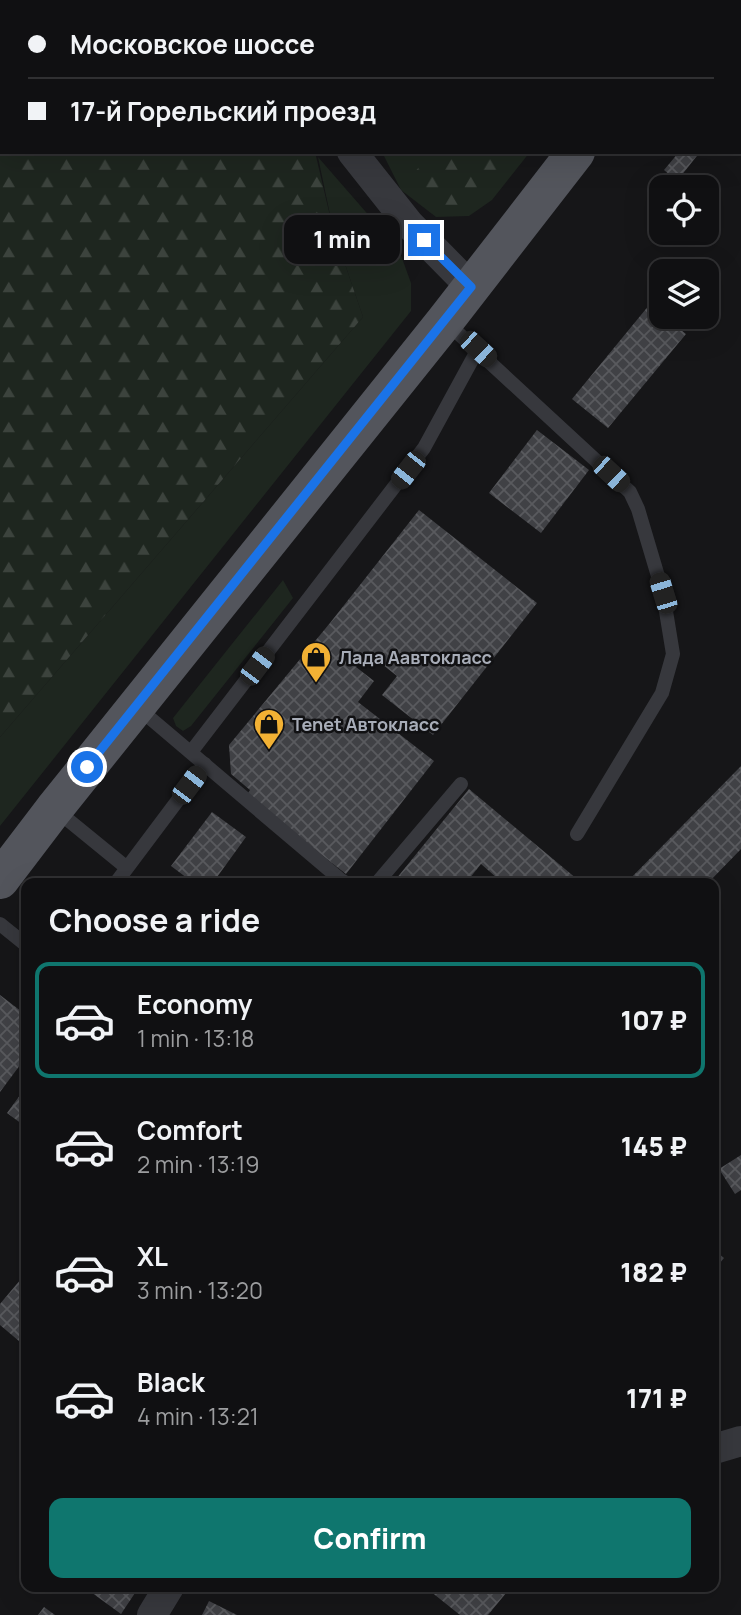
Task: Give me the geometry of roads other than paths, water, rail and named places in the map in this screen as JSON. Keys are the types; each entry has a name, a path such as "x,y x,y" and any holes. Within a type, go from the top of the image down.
{"main road":[{"path":"0,880 54,808 574,154"}],"street":[{"path":"354,154 409,224 471,287"},
{"path":"719,1448 741,1441"},
{"path":"152,1615 166,1592"}],"lane":[{"path":"444,321 478,349 630,492 638,509 663,593 673,654 662,694 577,834"},
{"path":"191,752 424,448 478,349"},
{"path":"136,706 339,878"},
{"path":"120,878 205,764"},
{"path":"382,878 461,784"},
{"path":"54,808 127,868"},
{"path":"0,923 21,941"}],"place":[{"name":"Лада Аавтокласс","path":"316,684"},
{"name":"Tenet Автокласс","path":"269,751"}]}
